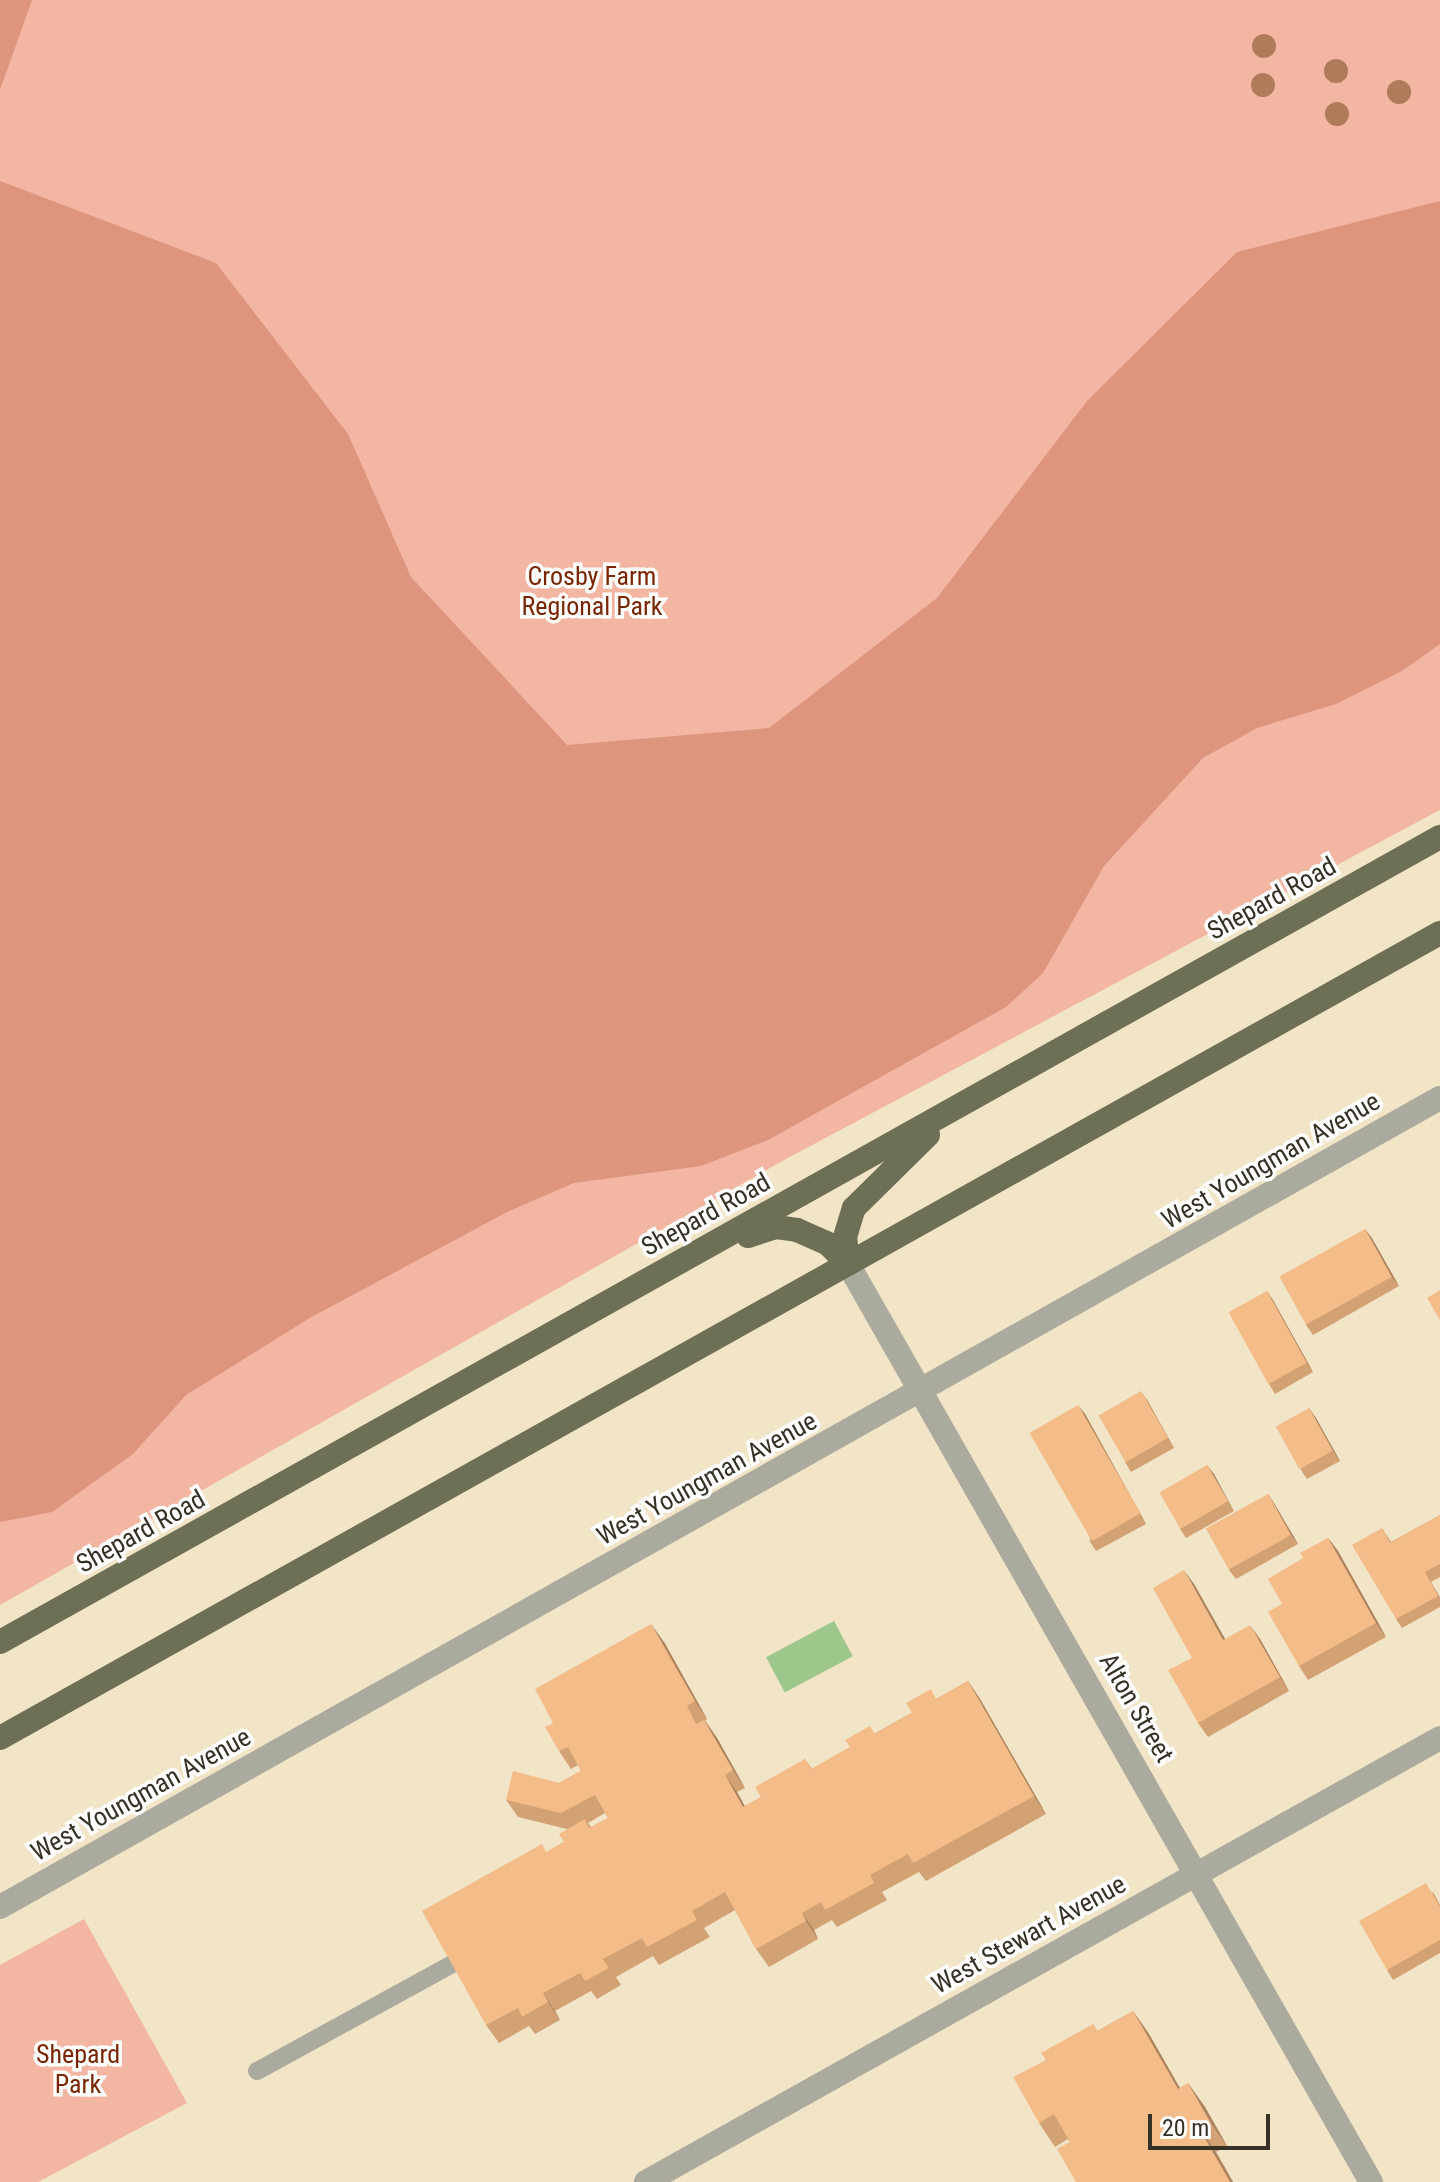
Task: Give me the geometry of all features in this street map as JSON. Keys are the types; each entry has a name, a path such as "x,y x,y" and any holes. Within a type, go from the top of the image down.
{"highway":[{"name":"Shepard Road","path":"0,1642 1440,837"},
{"path":"0,1738 1440,933"},
{"path":"848,1264 847,1225 869,1188 921,1140 991,1088"},
{"path":"547,1337 776,1227 812,1235 848,1264"}],"street":[{"name":"West Youngman Avenue","path":"0,1907 1440,1098"},
{"name":"Alton Street","path":"848,1264 1371,2182"},
{"name":"West Stewart Avenue","path":"646,2182 1440,1738"}],"lane":[{"path":"257,2071 454,1963"}],"green space":[{"name":"Crosby Farm Regional Park","path":"0,0 1440,0 1440,810 786,1159 0,1605"},
{"name":"Shepard Park","path":"84,1919 187,2103 38,2182 0,2182 0,1965"}],"shaded area":[{"path":"0,0 32,0 0,90"},
{"path":"0,181 216,263 348,434 411,577 567,745 769,728 937,598 1087,401 1237,252 1440,201 1440,644 1402,671 1336,704 1257,728 1203,758 1104,866 1043,973 1006,1007 768,1140 701,1166 574,1183 507,1212 308,1319 186,1395 133,1454 52,1512 0,1522"},
{"path":"834,1621 853,1656 785,1692 766,1657"}],"building":[{"path":"1365,1229 1392,1277 1306,1325 1279,1277"},
{"path":"1440,1290 1440,1320 1427,1298"},
{"path":"1267,1291 1307,1363 1268,1384 1229,1312"},
{"path":"1141,1391 1168,1438 1126,1462 1099,1416"},
{"path":"1078,1405 1140,1513 1092,1541 1030,1433"},
{"path":"1309,1408 1333,1451 1300,1469 1276,1426"},
{"path":"1207,1465 1228,1501 1180,1529 1159,1492"},
{"path":"1268,1494 1291,1535 1229,1570 1206,1528"},
{"path":"1440,1515 1440,1564 1425,1572 1438,1596 1396,1619 1352,1545 1382,1528 1390,1543"},
{"path":"1328,1538 1376,1623 1299,1666 1268,1612 1282,1604 1268,1579 1303,1558 1300,1553"},
{"path":"1184,1570 1223,1640 1250,1625 1280,1677 1198,1723 1168,1670 1192,1658 1153,1588"},
{"path":"651,1624 695,1701 687,1706 696,1724 704,1720 733,1770 725,1775 743,1807 761,1797 755,1787 805,1759 811,1769 850,1747 845,1740 870,1726 875,1734 912,1713 906,1703 931,1689 936,1699 968,1681 1034,1796 913,1863 908,1854 870,1875 874,1883 825,1910 821,1902 802,1913 806,1921 756,1949 725,1892 692,1911 697,1920 647,1947 642,1938 603,1959 609,1968 585,1981 580,1973 543,1993 548,2002 522,2017 518,2008 486,2025 422,1911 542,1844 546,1852 564,1842 559,1834 585,1819 589,1828 608,1818 595,1795 561,1813 506,1800 513,1771 559,1783 581,1771 568,1747 559,1751 545,1727 553,1723 535,1689"},
{"path":"1426,1883 1440,1907 1440,1940 1387,1970 1359,1921"},
{"path":"1133,2011 1178,2089 1188,2083 1210,2122 1199,2128 1230,2182 1076,2182 1057,2149 1070,2142 1054,2114 1039,2123 1013,2077 1046,2060 1041,2053 1093,2024 1098,2031"}]}
